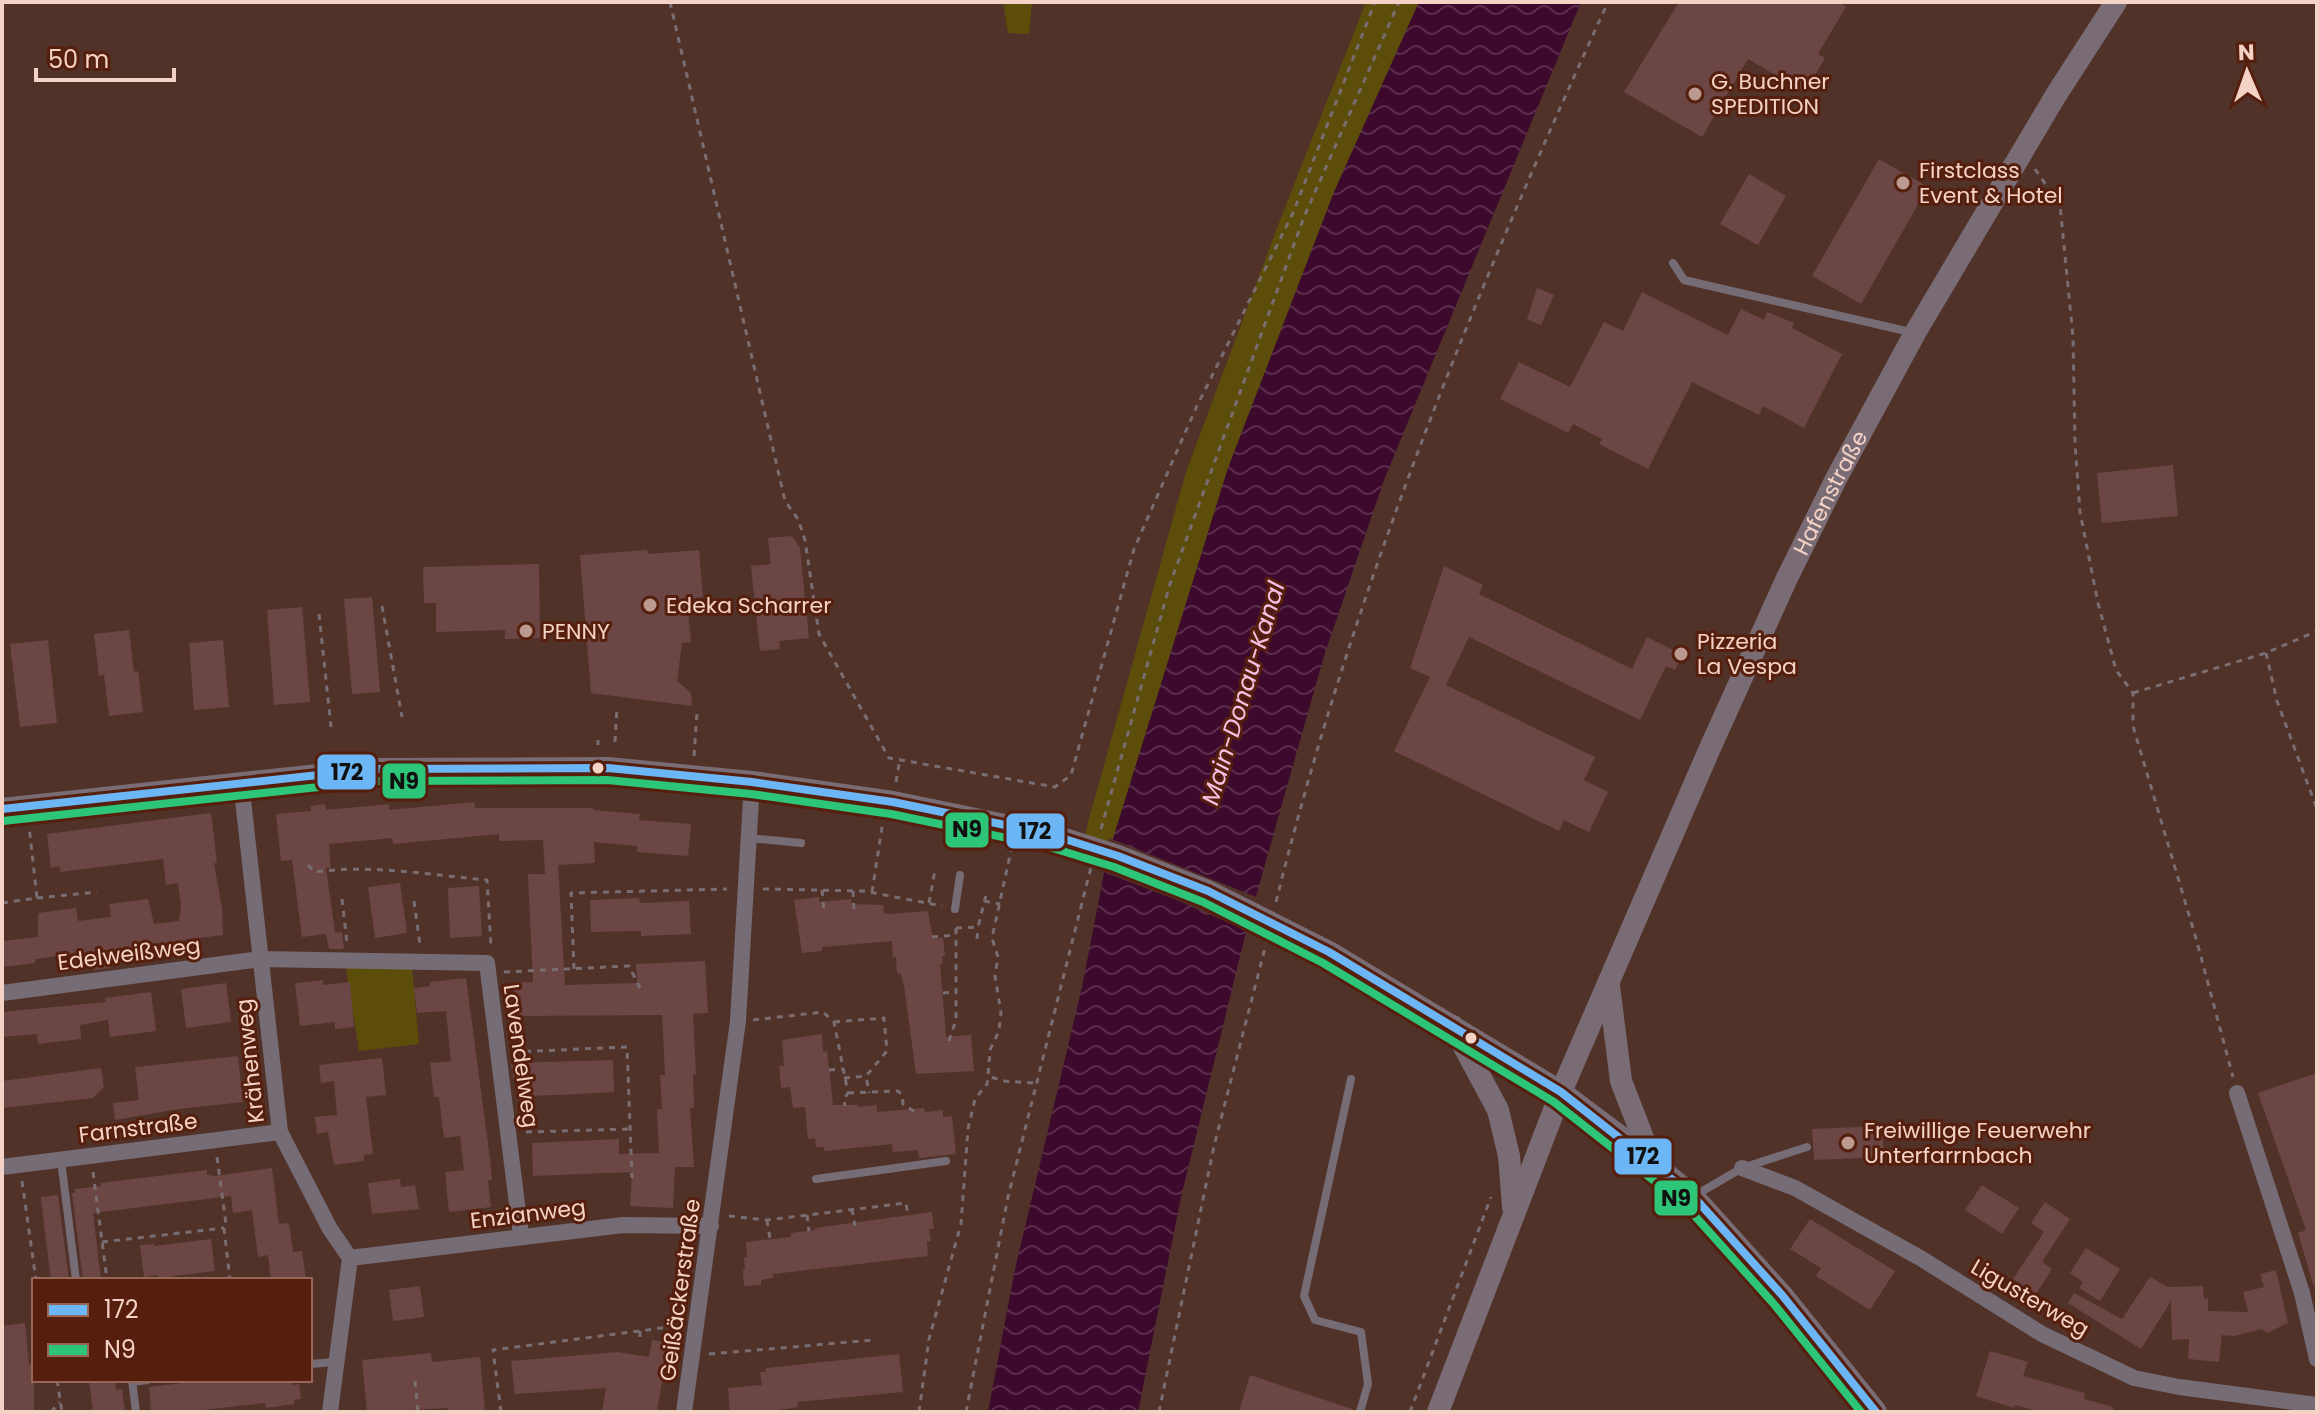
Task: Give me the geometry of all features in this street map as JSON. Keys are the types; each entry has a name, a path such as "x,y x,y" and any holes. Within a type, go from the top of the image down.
{"street":[{"name":"Hafenstraße","path":"1438,1412 1561,1092 1787,578 1837,477 1915,333 2056,95 2116,2"},
{"path":"2,809 340,771 439,767 608,768 752,782 889,809 1018,827 1118,856 1208,891 1329,952 1561,1092 1693,1196 1782,1295 1876,1412"},
{"name":"Krähenweg","path":"241,782 280,1132 330,1229 350,1258"},
{"name":"Geißäckerstraße","path":"684,1412 738,1021 752,782"},
{"name":"Lavendelweg","path":"261,959 423,962 488,968 521,1236"},
{"name":"Edelweißweg","path":"2,993 261,959"},
{"path":"1609,985 1621,1081 1654,1166"},
{"path":"1453,1025 1498,1110 1509,1156 1514,1215"},
{"path":"2237,1093 2302,1293 2317,1359"},
{"name":"Farnstraße","path":"2,1167 280,1132"},
{"name":"Ligusterweg","path":"1742,1168 1795,1188 1922,1259 2042,1334 2134,1378 2317,1405"},
{"name":"Enzianweg","path":"350,1258 623,1225 712,1220"},
{"path":"330,1412 350,1258"}],"lane":[{"path":"1673,263 1684,280 1915,333"},
{"path":"748,838 801,843"},
{"path":"955,909 960,875"},
{"path":"1351,1079 1304,1296 1315,1320 1361,1332 1368,1384 1360,1412"},
{"path":"1693,1196 1742,1168 1807,1147"},
{"path":"61,1160 76,1278"},
{"path":"816,1179 946,1161"},
{"path":"312,1364 336,1362"},
{"path":"132,1382 136,1412"}],"path":[{"path":"670,2 785,501 798,519 805,540 819,634 889,758 1055,787 1071,775 1134,549 1196,408 1293,213 1375,2"},
{"path":"1101,828 1170,584 1304,217 1399,2"},
{"path":"1274,912 1355,630 1401,492 1541,149 1608,2"},
{"path":"2023,153 2060,205 2073,337 2080,512 2098,603 2116,670 2133,693 2133,726 2197,942 2237,1093"},
{"path":"1293,213 1304,217"},
{"path":"382,606 402,717"},
{"path":"319,614 331,727"},
{"path":"2133,693 2266,653 2317,631"},
{"path":"2266,653 2277,701 2317,809"},
{"path":"615,742 617,707"},
{"path":"872,893 900,758"},
{"path":"26,806 37,898"},
{"path":"919,1412 929,1339 961,1224 968,1129 975,1099 987,1084 990,1050 999,1031 1001,1013 995,976 998,957 992,938 1018,827"},
{"path":"966,1412 1008,1197 1093,859"},
{"path":"308,865 315,872 337,868 374,869 487,880 492,951 488,968 629,966 640,988"},
{"path":"929,903 935,870"},
{"path":"822,890 824,912"},
{"path":"574,969 571,893 822,890 872,893 929,903 955,909 956,1020 949,1041"},
{"path":"853,891 854,911"},
{"path":"2,903 97,892"},
{"path":"977,939 986,895"},
{"path":"342,899 350,961"},
{"path":"414,901 423,962"},
{"path":"984,901 1000,904"},
{"path":"956,928 978,927"},
{"path":"932,937 957,935"},
{"path":"1159,1412 1214,1146 1267,940"},
{"path":"943,993 955,992"},
{"path":"738,1021 823,1012 834,1022 848,1093 844,1099 845,1106"},
{"path":"834,1022 884,1018 887,1051 866,1076 844,1078"},
{"path":"498,1052 627,1047 632,1178"},
{"path":"829,1070 842,1069"},
{"path":"866,1076 869,1093"},
{"path":"988,1076 1003,1081 1036,1083"},
{"path":"848,1093 898,1091 903,1104 915,1112"},
{"path":"509,1133 630,1129"},
{"path":"215,1141 230,1278"},
{"path":"92,1156 107,1278"},
{"path":"20,1165 36,1278"},
{"path":"1410,1412 1490,1198"},
{"path":"712,1220 767,1220 906,1203 908,1215"},
{"path":"852,1209 855,1226"},
{"path":"807,1215 809,1231"},
{"path":"767,1220 770,1239"},
{"path":"102,1242 224,1228"},
{"path":"501,1412 493,1350 698,1323"},
{"path":"640,1331 640,1341"},
{"path":"693,1355 874,1340"},
{"path":"415,1381 418,1412"},
{"path":"57,1382 62,1412"},
{"path":"51,1412 60,1402"}],"shaded area":[{"path":"1003,2 1032,2 1029,34 1008,33"},
{"path":"1366,2 1419,2 1334,192 1228,468 1107,858 1083,848 1087,826 1186,472"},
{"path":"346,968 412,968 419,1044 359,1051"}],"water":[{"name":"Main-Donau-Kanal","path":"1419,2 1581,2 1384,480 1324,656 1247,928 1181,1197 1138,1412 988,1412 1015,1269 1082,987 1107,858 1228,468 1334,192"}],"pier":[{"path":"1109,838 1259,898 1250,932 1101,871"}],"building":[{"path":"1679,2 1838,2 1846,7 1818,54 1825,58 1805,92 1748,59 1702,137 1624,92"},
{"path":"1879,159 1928,187 1861,304 1812,276"},
{"path":"1749,174 1786,196 1758,245 1720,224"},
{"path":"1537,288 1554,295 1541,325 1527,319"},
{"path":"1642,292 1728,335 1741,309 1764,320 1767,312 1794,323 1792,328 1842,354 1804,428 1763,406 1759,415 1692,382 1648,469 1599,444 1602,439 1573,424 1568,433 1500,399 1519,362 1570,387 1604,322 1623,331"},
{"path":"2173,465 2178,516 2102,523 2097,473"},
{"path":"792,536 800,548 809,638 779,641 780,649 760,651 751,566 771,564 768,538"},
{"path":"647,550 648,554 699,550 703,597 687,599 691,642 682,643 677,681 691,693 692,706 591,693 580,555"},
{"path":"539,564 540,638 505,639 505,630 436,632 436,603 424,603 423,567"},
{"path":"1444,566 1483,585 1479,594 1632,669 1647,637 1683,655 1675,670 1666,666 1640,720 1469,637 1446,685 1595,757 1584,780 1608,792 1589,832 1564,820 1559,831 1394,751 1430,677 1410,668"},
{"path":"372,597 380,692 352,694 344,599"},
{"path":"302,607 310,702 274,705 267,610"},
{"path":"129,630 143,712 109,716 104,675 99,676 94,634"},
{"path":"48,640 57,723 20,727 10,644"},
{"path":"223,640 229,707 194,710 189,643"},
{"path":"474,802 475,808 593,808 640,814 639,820 691,824 688,856 637,852 637,846 594,842 595,863 558,865 565,985 637,983 636,964 705,961 708,1013 693,1014 696,1074 693,1074 694,1108 690,1108 694,1167 675,1167 673,1208 630,1206 632,1172 533,1176 532,1143 619,1139 619,1154 659,1153 657,1109 662,1109 660,1075 665,1075 662,1015 515,1016 514,983 533,982 528,874 545,874 543,840 499,841 499,834 393,844 392,838 329,844 331,868 326,868 335,933 342,932 344,949 329,949 326,934 302,937 292,860 281,861 276,814 311,811 311,806 325,804 326,810 389,804 389,810"},
{"path":"211,813 223,935 108,950 110,968 92,970 90,952 2,967 2,941 38,937 38,913 76,908 78,921 111,917 109,904 148,899 154,924 179,921 178,883 166,885 163,859 60,872 60,866 51,868 47,834"},
{"path":"400,883 407,933 375,938 368,887"},
{"path":"479,886 482,936 450,938 448,888"},
{"path":"819,897 819,902 851,899 852,904 883,905 884,913 890,914 928,911 933,939 943,938 945,956 942,956 943,964 940,964 946,1037 971,1035 974,1071 916,1074 904,986 901,974 897,973 892,941 822,947 822,951 802,953 794,900"},
{"path":"639,898 640,903 689,901 691,934 641,936 641,931 591,932 590,900"},
{"path":"466,978 490,1159 492,1180 488,1180 491,1207 449,1212 445,1172 464,1170 460,1136 444,1138 439,1097 434,1097 430,1063 451,1061 446,1011 417,1013 414,988 430,986 430,982"},
{"path":"323,980 323,985 350,982 354,1027 335,1029 335,1022 300,1026 295,983"},
{"path":"226,983 231,1022 186,1028 181,989"},
{"path":"151,992 156,1031 110,1037 108,1020 80,1025 81,1039 38,1044 37,1034 2,1037 2,1012 106,1002 105,998"},
{"path":"822,1034 833,1105 877,1105 877,1112 924,1108 925,1112 943,1110 943,1117 952,1116 956,1154 919,1158 918,1150 893,1152 892,1144 824,1151 824,1147 816,1147 815,1138 808,1139 805,1107 793,1108 790,1087 781,1088 779,1066 784,1066 782,1040"},
{"path":"238,1056 243,1102 115,1120 113,1103 139,1100 135,1067"},
{"path":"382,1058 386,1095 366,1097 373,1154 364,1155 364,1161 334,1165 328,1132 317,1134 315,1117 337,1115 334,1081 321,1083 319,1065"},
{"path":"613,1060 614,1092 528,1096 527,1076 513,1078 511,1063"},
{"path":"101,1068 104,1087 93,1098 2,1108 2,1081"},
{"path":"2317,1073 2317,1284 2313,1284 2298,1233 2306,1230 2258,1093"},
{"name":"Freiwillige Feuerwehr Unterfarrnbach","path":"1882,1126 1884,1157 1814,1160 1812,1129"},
{"path":"272,1168 279,1224 289,1223 293,1252 302,1251 306,1278 271,1278 268,1255 258,1257 252,1210 233,1213 231,1196 93,1213 101,1278 83,1278 72,1193 75,1189 207,1170 207,1175"},
{"path":"400,1179 401,1187 415,1185 419,1209 372,1214 368,1183"},
{"path":"1982,1185 2019,1208 2002,1234 1965,1210"},
{"path":"58,1195 69,1278 51,1278 41,1197"},
{"path":"2045,1202 2070,1219 2042,1262 2052,1269 2036,1294 2013,1279 2044,1232 2031,1223"},
{"path":"932,1212 934,1229 929,1229 931,1241 927,1242 928,1256 773,1274 773,1278 761,1280 761,1285 744,1286 746,1242 791,1237 791,1233 815,1228"},
{"path":"1810,1219 1895,1271 1870,1310 1816,1276 1821,1268 1790,1249"},
{"path":"211,1239 215,1271 174,1278 159,1278 158,1275 144,1277 140,1245"},
{"path":"2086,1248 2120,1269 2100,1301 2079,1288 2083,1282 2070,1273"},
{"path":"2276,1270 2288,1323 2267,1333 2262,1329 2234,1336 2222,1335 2219,1362 2188,1359 2189,1339 2172,1340 2171,1301 2141,1349 2068,1303 2074,1293 2122,1319 2150,1277 2168,1287 2203,1286 2204,1299 2208,1298 2208,1311 2248,1312 2243,1292 2264,1287 2260,1274"},
{"path":"420,1286 424,1317 393,1321 389,1290"},
{"path":"25,1323 34,1382 34,1412 2,1412 2,1326"},
{"path":"652,1340 668,1343 657,1412 602,1412 606,1388 515,1394 511,1361 617,1352 649,1357"},
{"path":"1990,1351 2028,1362 2023,1376 2085,1393 2084,1399 2113,1407 2113,1412 2041,1412 2015,1405 2014,1408 1976,1396"},
{"path":"431,1353 432,1362 480,1357 485,1412 449,1412 448,1408 367,1412 362,1360"},
{"path":"899,1354 903,1392 797,1402 798,1407 764,1412 730,1412 728,1388 762,1385 760,1372 766,1372 766,1368"},
{"path":"1250,1375 1352,1409 1352,1412 1239,1412"},
{"path":"89,1382 115,1382 116,1390 122,1389 125,1412 93,1412"},
{"path":"191,1382 292,1382 292,1385 299,1384 301,1399 294,1400 294,1404 266,1408 265,1403 185,1412 151,1412 149,1387"}],"transit line":[{"name":"172","path":"2,809 374,769 608,768 752,782 893,802 1049,834 1118,856 1208,891 1329,952 1561,1092 1693,1196 1782,1295 1876,1412"},
{"name":"N9","path":"3,821 375,781 607,780 751,794 891,814 1046,846 1114,867 1203,902 1323,963 1554,1102 1685,1205 1773,1303 1861,1412"}],"place":[{"name":"G. Buchner SPEDITION","path":"1695,94"},
{"name":"Firstclass Event & Hotel","path":"1903,183"},
{"name":"Edeka Scharrer","path":"650,605"},
{"name":"PENNY","path":"526,631"},
{"name":"Pizzeria La Vespa","path":"1681,654"},
{"name":"Freiwillige Feuerwehr Unterfarrnbach","path":"1848,1143"}]}
